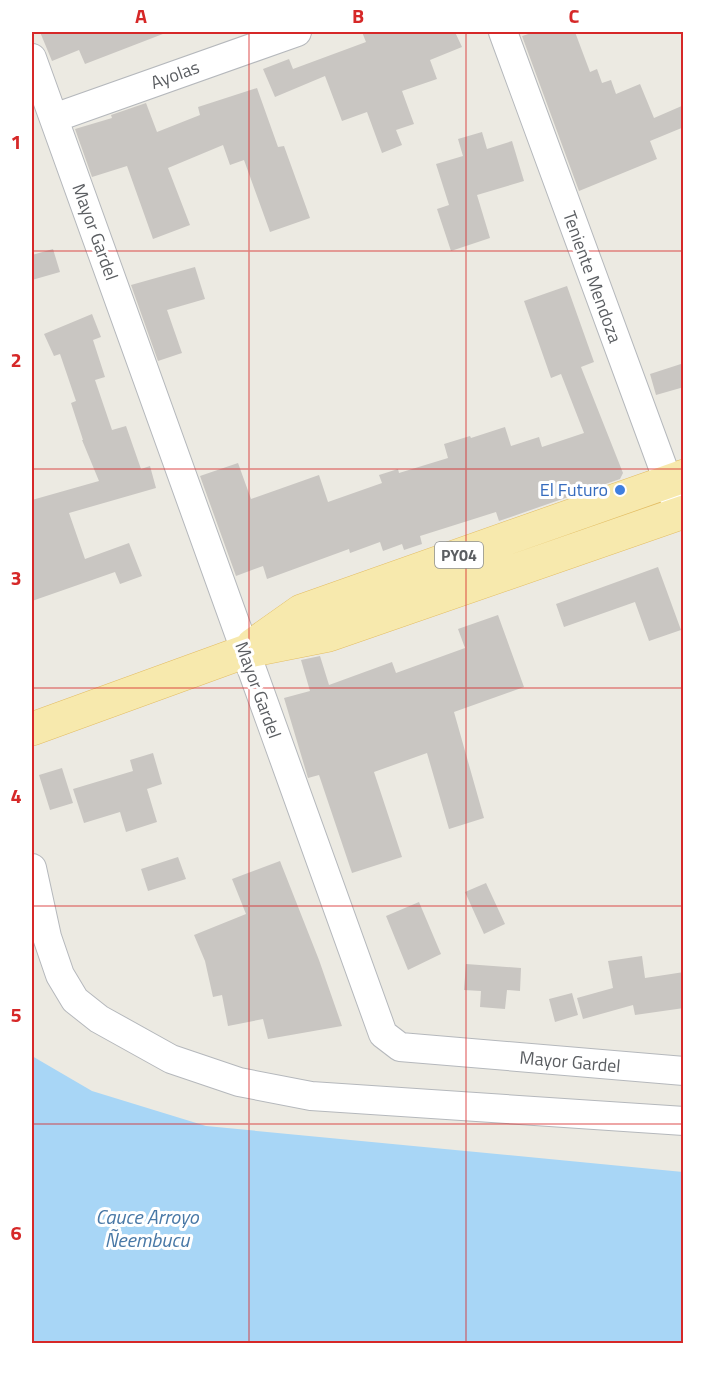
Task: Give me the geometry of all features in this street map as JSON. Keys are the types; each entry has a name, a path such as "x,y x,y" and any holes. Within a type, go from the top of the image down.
{"main road":[{"name":"PY04","path":"244,652 301,611 675,479"},
{"name":"PY04","path":"32,729 244,652 329,635 683,516"}],"street":[{"name":"Ayolas","path":"54,118 297,32"},
{"name":"Teniente Mendoza","path":"503,32 675,479 683,516"},
{"name":"Mayor Gardel","path":"32,58 383,1034 400,1047 684,1071"},
{"path":"32,868 47,937 60,975 75,1000 99,1018 171,1059 239,1082 310,1096 684,1120"}],"water":[{"name":"Cauce Arroyo Ñeembucu","path":"32,1056 92,1091 206,1126 683,1172 683,1343 32,1343"}],"building":[{"path":"40,32 168,32 85,64 79,50 52,61"},
{"path":"362,32 455,32 462,47 430,60 437,79 402,91 414,124 396,130 402,145 382,153 367,112 342,121 325,76 275,97 263,69 289,59 293,69 366,42"},
{"path":"535,32 575,32 590,72 597,69 602,83 611,80 616,94 640,84 654,118 684,105 684,127 650,141 657,159 579,191 522,36"},
{"path":"257,88 278,147 284,146 310,218 270,232 244,160 230,165 223,145 168,168 190,225 153,239 127,166 92,177 75,129 112,118 111,115 146,103 157,132 200,115 198,107"},
{"path":"482,132 487,149 512,141 524,181 477,195 490,238 451,251 437,209 449,205 436,164 463,156 458,139"},
{"path":"53,249 60,272 32,280 32,255"},
{"path":"195,267 205,299 167,310 182,353 158,361 131,285"},
{"path":"567,286 594,362 581,367 623,473 620,479 499,521 496,512 420,536 422,544 404,550 402,544 383,551 380,542 350,553 349,549 267,579 263,566 236,576 200,476 238,463 251,499 319,475 328,502 382,483 379,475 398,469 399,473 448,458 444,444 470,436 471,438 505,427 511,446 539,437 542,447 584,433 561,374 551,378 524,301"},
{"path":"92,314 101,337 93,340 105,377 95,380 112,430 126,426 141,469 150,466 156,488 69,513 85,559 129,543 142,576 120,584 115,572 32,601 32,500 99,481 82,440 71,403 76,401 60,354 54,356 44,334"},
{"path":"684,363 684,387 656,395 650,374"},
{"path":"658,567 681,630 649,641 635,602 564,627 556,604"},
{"path":"498,615 524,687 454,712 484,818 449,829 427,753 374,772 402,857 352,873 319,775 308,778 284,698 310,691 301,660 320,656 329,685 392,662 396,673 465,648 458,629"},
{"path":"153,753 162,784 147,789 157,822 126,832 120,812 84,823 73,789 133,771 130,760"},
{"path":"62,768 73,803 50,810 39,775"},
{"path":"178,857 186,879 148,891 141,869"},
{"path":"280,861 342,1026 268,1039 263,1019 228,1026 222,995 213,997 205,961 194,935 246,914 232,879"},
{"path":"486,883 505,924 484,934 465,892"},
{"path":"419,902 441,954 408,970 386,916"},
{"path":"642,956 645,978 684,972 684,1008 635,1015 633,1005 583,1019 577,998 613,988 608,961"},
{"path":"466,964 521,968 520,991 507,990 505,1009 480,1007 481,991 464,990"},
{"path":"572,993 578,1015 555,1022 549,999"}],"place":[{"name":"El Futuro","path":"620,490"}]}
